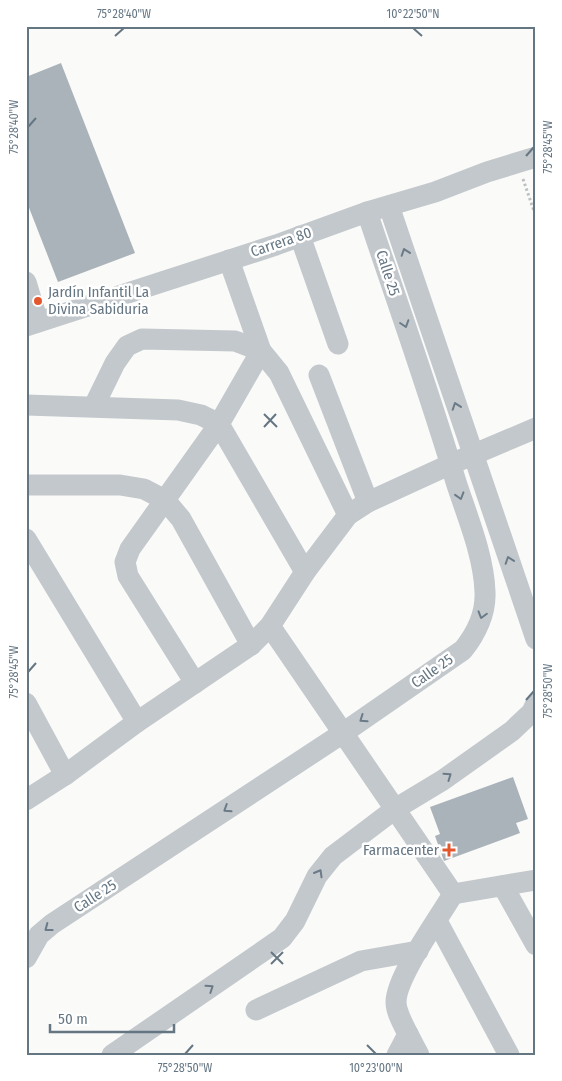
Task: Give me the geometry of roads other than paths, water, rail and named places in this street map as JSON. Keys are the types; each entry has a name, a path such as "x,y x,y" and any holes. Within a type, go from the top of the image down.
{"street":[{"name":"Carrera 80","path":"32,324 229,260 367,212 435,192 527,159"},
{"name":"Calle 25","path":"389,206 536,639"},
{"name":"Calle 25","path":"27,953 39,935 52,924 343,733 462,650 482,618 486,592 482,566 451,464 367,212"},
{"path":"300,236 338,344"},
{"path":"229,260 262,350 279,373 348,516"},
{"path":"26,282 32,324"},
{"path":"94,406 115,362 127,346 142,339 235,341 262,350"},
{"path":"195,683 128,576 125,562 130,549 219,424 262,350"},
{"path":"319,375 368,502"},
{"path":"26,405 178,410 201,415 219,424 305,572"},
{"path":"26,800 65,775 137,722 251,645 270,626 305,572 348,516 368,502 536,428"},
{"path":"26,485 120,485 144,489 165,500 181,519 251,645"},
{"path":"26,539 137,722"},
{"path":"270,626 453,894"},
{"path":"26,704 65,775"},
{"path":"112,1055 282,938 296,921 317,876 333,856 396,809 443,780 512,731 535,708"},
{"path":"453,894 536,880"},
{"path":"503,886 536,945"},
{"path":"419,1055 401,1021 396,1004 397,990 418,951 453,894"},
{"path":"437,922 508,1055"},
{"path":"256,1010 361,961 418,951"},
{"path":"397,1055 408,1034"}],"place":[{"name":"Jardín Infantil La Divina Sabiduria","path":"38,301"},
{"name":"Farmacenter","path":"449,850"}]}
